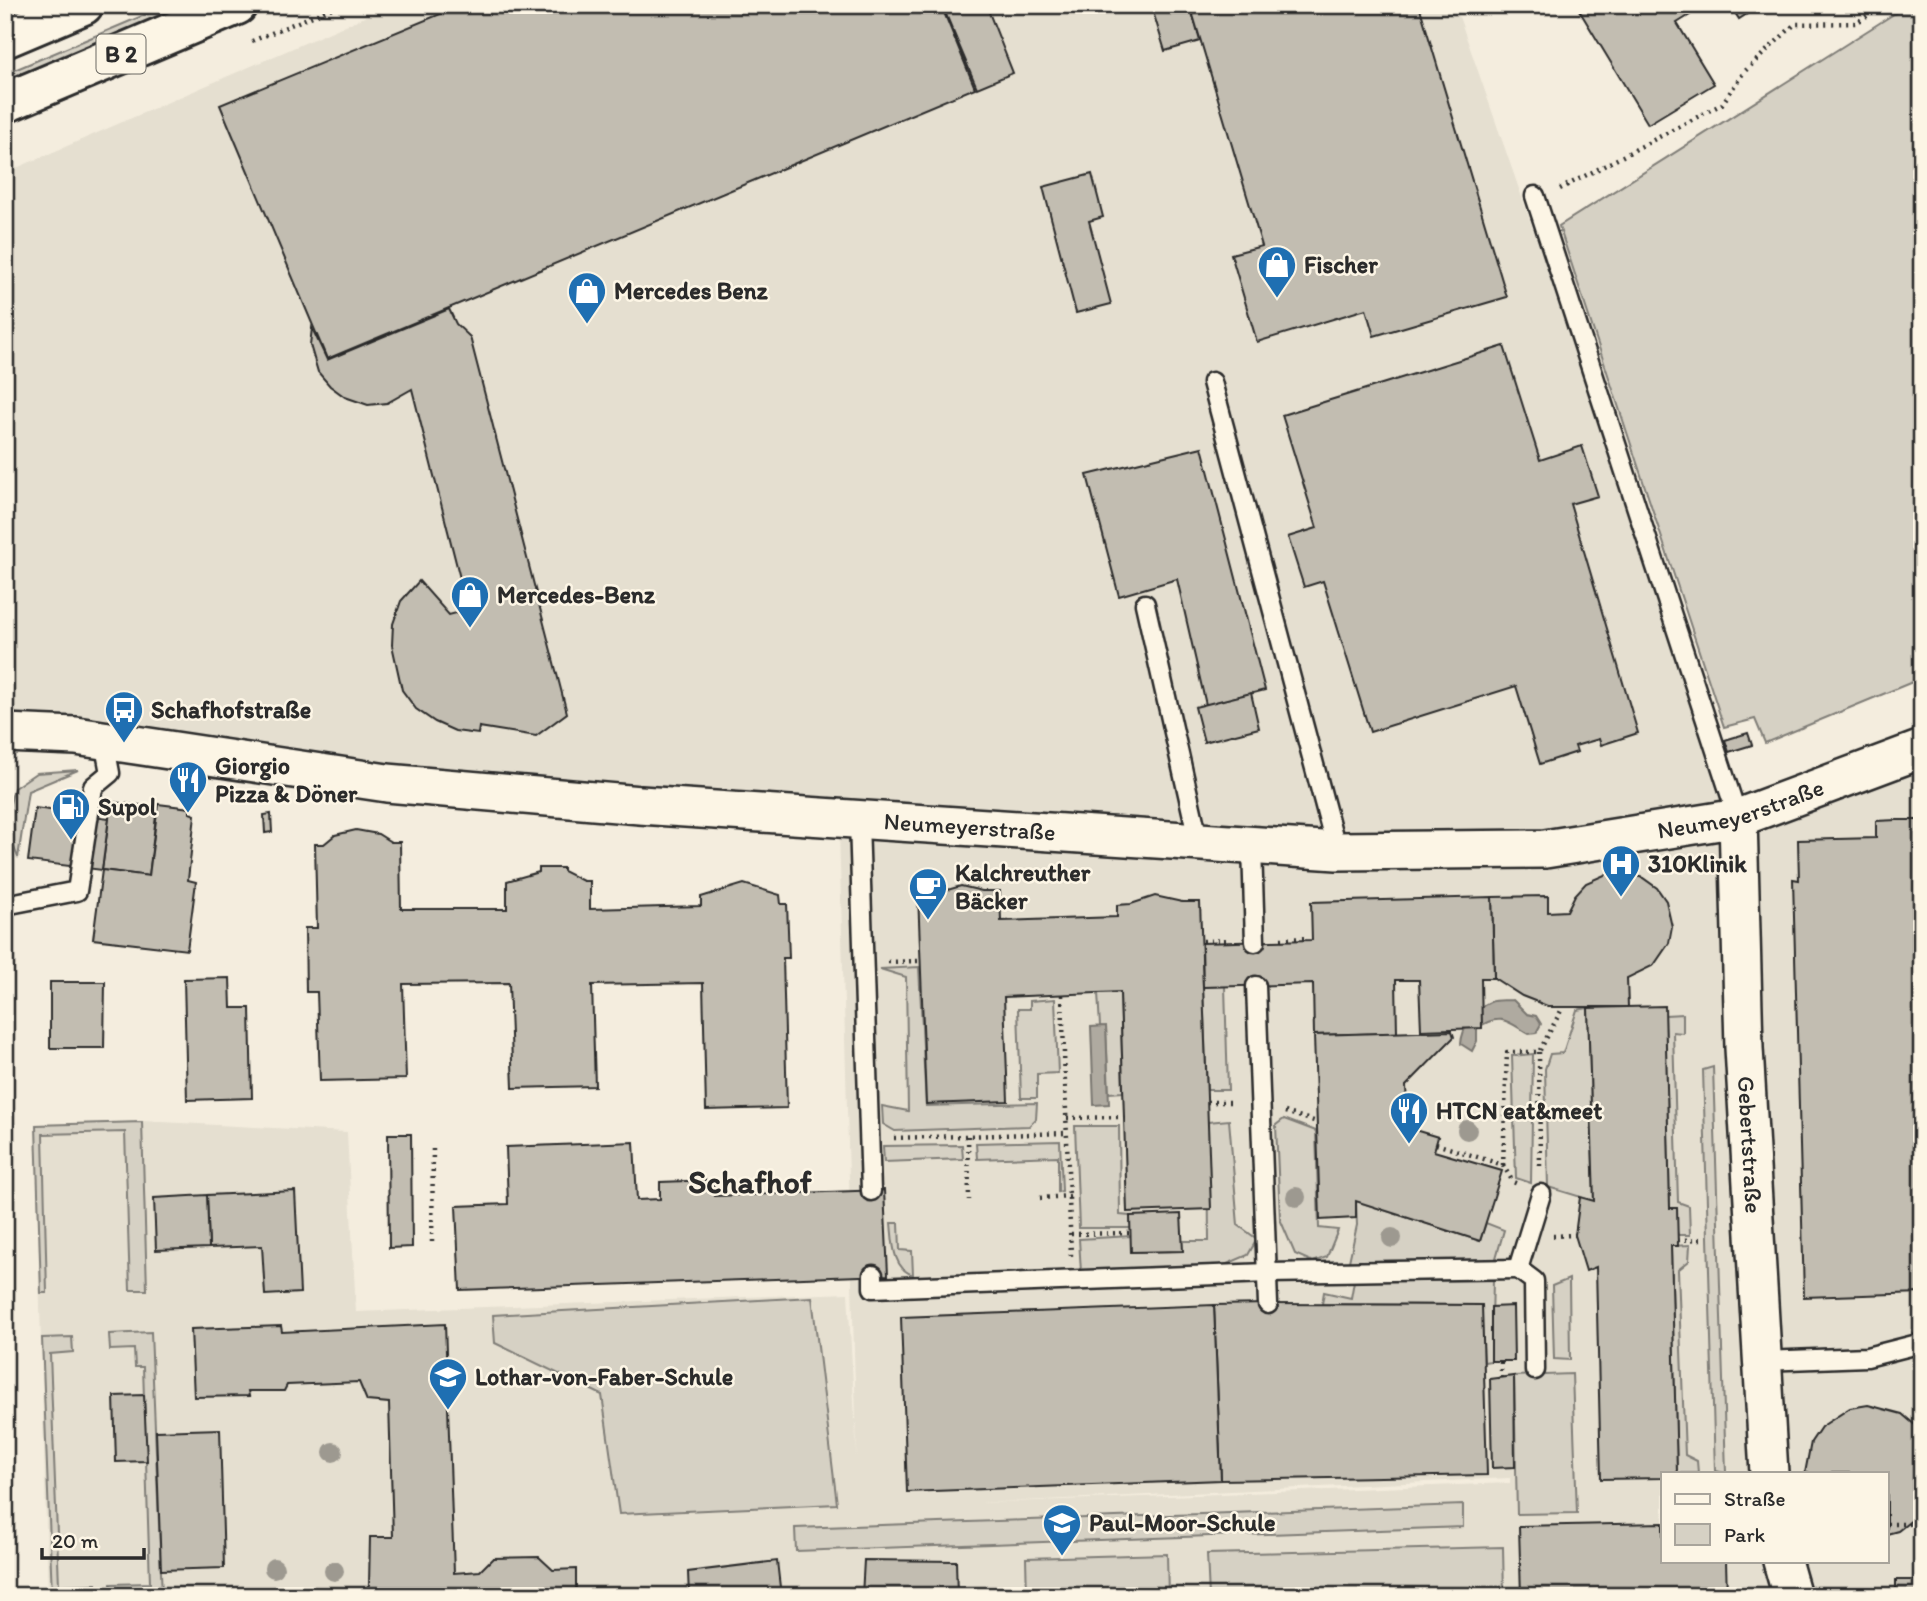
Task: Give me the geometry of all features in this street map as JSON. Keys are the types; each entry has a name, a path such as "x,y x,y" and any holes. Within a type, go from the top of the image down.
{"main road":[{"name":"B 2","path":"5,37 83,5"},
{"name":"B 2","path":"5,103 237,5"}],"street":[{"name":"Neumeyerstraße","path":"5,733 36,733 104,741 387,783 859,822 1337,851 1545,849 1738,818 1922,749"},
{"name":"Gebertstraße","path":"1738,818 1744,1048 1769,1472"},
{"path":"1782,1562 1792,1596"}],"lane":[{"path":"1535,196 1738,818"},
{"path":"1212,382 1337,851"},
{"path":"1145,604 1199,843"},
{"path":"5,905 77,891 93,787 110,773 104,741"},
{"path":"859,822 871,1191"},
{"path":"1252,847 1255,942"},
{"path":"1256,986 1268,1304"},
{"path":"1518,1269 1541,1194"},
{"path":"873,1275 873,1288 1268,1273 1518,1269 1534,1281 1535,1370"},
{"path":"1762,1361 1867,1357 1922,1343"}],"path":[{"path":"1535,196 1564,188 1721,104 1744,72 1795,24 1856,23 1884,5"},
{"path":"1203,941 1226,940"},
{"path":"1062,995 1072,1282"},
{"path":"1539,1052 1507,1052 1503,1166 1513,1182 1541,1194 1539,1052 1563,1007"},
{"path":"1067,1118 1124,1116"},
{"path":"869,1138 1068,1133"},
{"path":"968,1136 969,1200"},
{"path":"1436,1144 1503,1166"},
{"path":"432,1242 433,1146"},
{"path":"1040,1198 1070,1196"},
{"path":"1071,1234 1130,1233"},
{"path":"1678,1240 1702,1239"},
{"path":"1501,1362 1502,1378"},
{"path":"1888,1524 1922,1524"}],"shaded area":[{"path":"392,5 1455,5 1738,818 1922,753 1922,1596 48,1596 35,1124 143,1121 347,1132 356,1312 848,1293 857,1456 839,830 5,733 5,173","holes":["1510,1478 1510,1483 981,1503"]},
{"path":"1513,1000 1527,1014 1536,1016 1541,1024 1536,1033 1529,1034 1510,1023 1492,1020 1477,1028 1477,1041 1472,1051 1461,1044 1466,1026 1479,1009 1492,1001"},
{"path":"1106,1026 1109,1104 1094,1105 1091,1027"}],"green space":[{"path":"168,5 191,5 5,84 5,74"},
{"path":"1908,5 1922,23 1922,678 1765,743 1755,719 1724,727 1559,226"},
{"path":"78,770 28,791 18,858 5,823 14,788 36,773"},
{"path":"919,967 926,1106 1037,1103 1036,1119 1029,1126 895,1131 883,1124 882,1106 908,1111 906,977 880,969"},
{"path":"1225,986 1228,1090 1207,1090 1203,987"},
{"path":"1120,992 1123,1092 1109,1093 1106,1027 1100,1026 1098,993"},
{"path":"1055,999 1058,1073 1037,1074 1037,1098 1021,1098 1018,1009 1030,1009 1030,1001"},
{"path":"1588,1008 1594,1201 1548,1187 1545,1069 1550,1054 1563,1053 1577,1010"},
{"path":"1683,1014 1683,1033 1673,1032 1678,1202 1689,1206 1690,1235 1678,1235 1670,1208 1665,1015"},
{"path":"1533,1054 1531,1183 1516,1178 1512,1056"},
{"path":"1713,1067 1726,1472 1715,1471 1703,1070"},
{"path":"1284,1119 1316,1131 1319,1228 1338,1230 1327,1257 1313,1262 1295,1254 1280,1219 1276,1125"},
{"path":"1229,1120 1238,1225 1257,1239 1248,1255 1220,1267 1081,1272 1079,1239 1131,1236 1131,1252 1182,1251 1182,1241 1209,1241 1208,1122"},
{"path":"142,1122 147,1290 130,1290 125,1132 43,1134 47,1293 41,1293 36,1125"},
{"path":"1075,1126 1119,1126 1120,1215 1130,1216 1131,1228 1079,1228"},
{"path":"1060,1141 1062,1191 1058,1192 1058,1156 977,1159 976,1143"},
{"path":"962,1145 963,1159 884,1162 883,1146"},
{"path":"1356,1201 1480,1241 1486,1223 1504,1230 1494,1265 1348,1266 1357,1225"},
{"path":"891,1223 899,1223 900,1250 912,1251 913,1275 897,1260"},
{"path":"1690,1245 1689,1261 1678,1270 1685,1455 1697,1461 1698,1472 1677,1472 1671,1246"},
{"path":"1569,1279 1570,1360 1554,1359 1552,1286"},
{"path":"1493,1280 1491,1361 1484,1362 1481,1305 1322,1304 1324,1292 1351,1298 1354,1281"},
{"path":"812,1297 837,1504 619,1514 602,1395 495,1343 493,1315"},
{"path":"151,1332 162,1596 150,1596 149,1591 111,1593 111,1584 150,1583 143,1367 135,1367 134,1349 110,1350 109,1334"},
{"path":"72,1337 73,1352 50,1354 59,1585 96,1584 97,1593 52,1595 42,1338"},
{"path":"1572,1374 1577,1513 1517,1514 1514,1376"},
{"path":"1463,1505 1463,1527 796,1551 795,1528"},
{"path":"1503,1547 1504,1596 1209,1596 1207,1554"},
{"path":"1167,1554 1168,1596 1027,1596 1026,1558"}],"building":[{"path":"462,5 941,5 975,88 327,359 220,105"},
{"path":"942,5 986,5 1013,73 977,88"},
{"path":"1151,5 1190,5 1200,41 1165,51"},
{"path":"1190,5 1419,5 1507,297 1374,336 1366,309 1257,342 1231,254 1262,246"},
{"path":"1576,5 1706,5 1677,23 1714,84 1648,124"},
{"path":"1730,5 1761,5 1739,19"},
{"path":"1092,174 1103,217 1089,221 1111,304 1076,313 1043,187"},
{"path":"449,309 456,324 470,337 567,713 536,736 479,727 478,734 455,731 416,709 402,690 392,645 393,624 401,601 419,581 449,615 468,610 412,389 387,403 368,405 345,397 330,386 318,372 310,345 312,328 327,360"},
{"path":"1504,346 1540,460 1582,446 1598,496 1570,504 1638,733 1601,745 1599,739 1575,746 1577,752 1540,764 1516,686 1370,732 1323,581 1304,587 1288,537 1317,528 1282,415"},
{"path":"1202,447 1265,690 1206,705 1177,579 1119,596 1087,475"},
{"path":"1251,693 1259,728 1204,742 1195,707"},
{"path":"1748,733 1752,745 1729,752 1725,740"},
{"path":"111,802 157,807 149,876 102,870"},
{"path":"158,804 190,808 190,813 195,815 188,880 196,882 187,950 93,939 102,870 149,876"},
{"path":"35,808 109,818 102,870 28,861"},
{"path":"271,814 272,832 265,833 264,815"},
{"path":"1919,820 1919,837 1922,836 1922,1293 1804,1297 1793,879 1799,880 1798,840 1876,838 1876,821"},
{"path":"356,830 378,834 391,842 400,842 401,909 507,909 507,881 539,872 539,868 563,868 563,871 583,881 590,881 590,909 701,906 701,897 744,884 780,895 781,904 787,904 789,958 783,958 787,1108 706,1110 703,983 592,985 595,1086 513,1088 509,983 403,984 406,1079 320,1081 317,992 306,992 305,928 317,928 315,844 324,844 335,835"},
{"path":"1624,872 1643,878 1657,888 1666,901 1672,927 1669,943 1654,965 1627,978 1628,1007 1550,1007 1522,996 1494,978 1492,897 1548,896 1548,912 1567,911 1575,895 1586,883 1609,873"},
{"path":"961,886 982,891 1000,891 1001,921 1117,917 1117,905 1131,904 1155,896 1182,902 1200,902 1211,1209 1127,1212 1120,992 1004,997 1008,1101 926,1104 918,894 937,893"},
{"path":"1492,897 1494,978 1481,978 1482,1028 1421,1030 1419,980 1396,980 1397,1033 1314,1035 1313,984 1203,987 1202,943 1312,940 1311,902"},
{"path":"230,978 231,1008 250,1008 252,1098 187,1100 184,979"},
{"path":"50,982 105,982 104,1048 50,1048"},
{"path":"1665,1006 1670,1208 1677,1208 1678,1246 1671,1246 1677,1472 1661,1472 1661,1478 1601,1479 1596,1267 1586,1271 1575,1235 1580,1197 1594,1201 1588,1008"},
{"path":"1452,1031 1454,1037 1406,1086 1408,1128 1438,1137 1434,1151 1502,1171 1480,1241 1356,1201 1356,1218 1320,1220 1314,1035"},
{"path":"388,1134 411,1134 412,1247 389,1248"},
{"path":"634,1142 637,1200 660,1199 660,1182 713,1180 714,1196 884,1190 888,1275 460,1290 456,1206 508,1204 506,1147"},
{"path":"295,1191 300,1293 265,1295 262,1246 209,1248 207,1195"},
{"path":"207,1195 209,1248 156,1250 154,1198"},
{"path":"1181,1214 1183,1251 1131,1252 1130,1216"},
{"path":"1214,1305 1482,1305 1487,1475 1221,1480"},
{"path":"1214,1305 1221,1480 907,1492 901,1317"},
{"path":"1513,1306 1514,1361 1491,1361 1491,1307"},
{"path":"445,1324 454,1573 480,1571 493,1558 539,1557 553,1570 576,1569 576,1596 360,1596 369,1585 370,1537 393,1537 389,1403 367,1401 359,1382 287,1385 284,1391 248,1391 249,1396 194,1397 191,1329 281,1326 282,1332"},
{"path":"1514,1376 1515,1467 1492,1468 1490,1379"},
{"path":"144,1395 147,1461 116,1462 114,1396"},
{"path":"1868,1405 1902,1414 1922,1431 1922,1512 1898,1531 1888,1534 1888,1472 1805,1472 1811,1442 1821,1427 1850,1408"},
{"path":"220,1429 224,1568 161,1570 156,1431"},
{"path":"1661,1523 1661,1562 1726,1562 1727,1596 1521,1596 1519,1526"},
{"path":"864,1560 956,1561 957,1596 862,1596"},
{"path":"777,1561 781,1596 689,1596 688,1572"},
{"path":"1896,1580 1922,1580 1922,1596 1896,1596"}],"place":[{"name":"Fischer","path":"1277,299"},
{"name":"Mercedes Benz","path":"587,325"},
{"name":"Mercedes-Benz","path":"470,629"},
{"name":"Schafhofstraße","path":"124,744"},
{"name":"Giorgio Pizza & Döner","path":"188,814"},
{"name":"Supol","path":"71,841"},
{"name":"310Klinik","path":"1621,898"},
{"name":"Kalchreuther Bäcker","path":"928,921"},
{"name":"HTCN eat&meet","path":"1409,1145"},
{"name":"Lothar-von-Faber-Schule","path":"448,1411"},
{"name":"Paul-Moor-Schule","path":"1062,1557"}],"district":[{"name":"Schafhof","path":"750,1182"}]}
